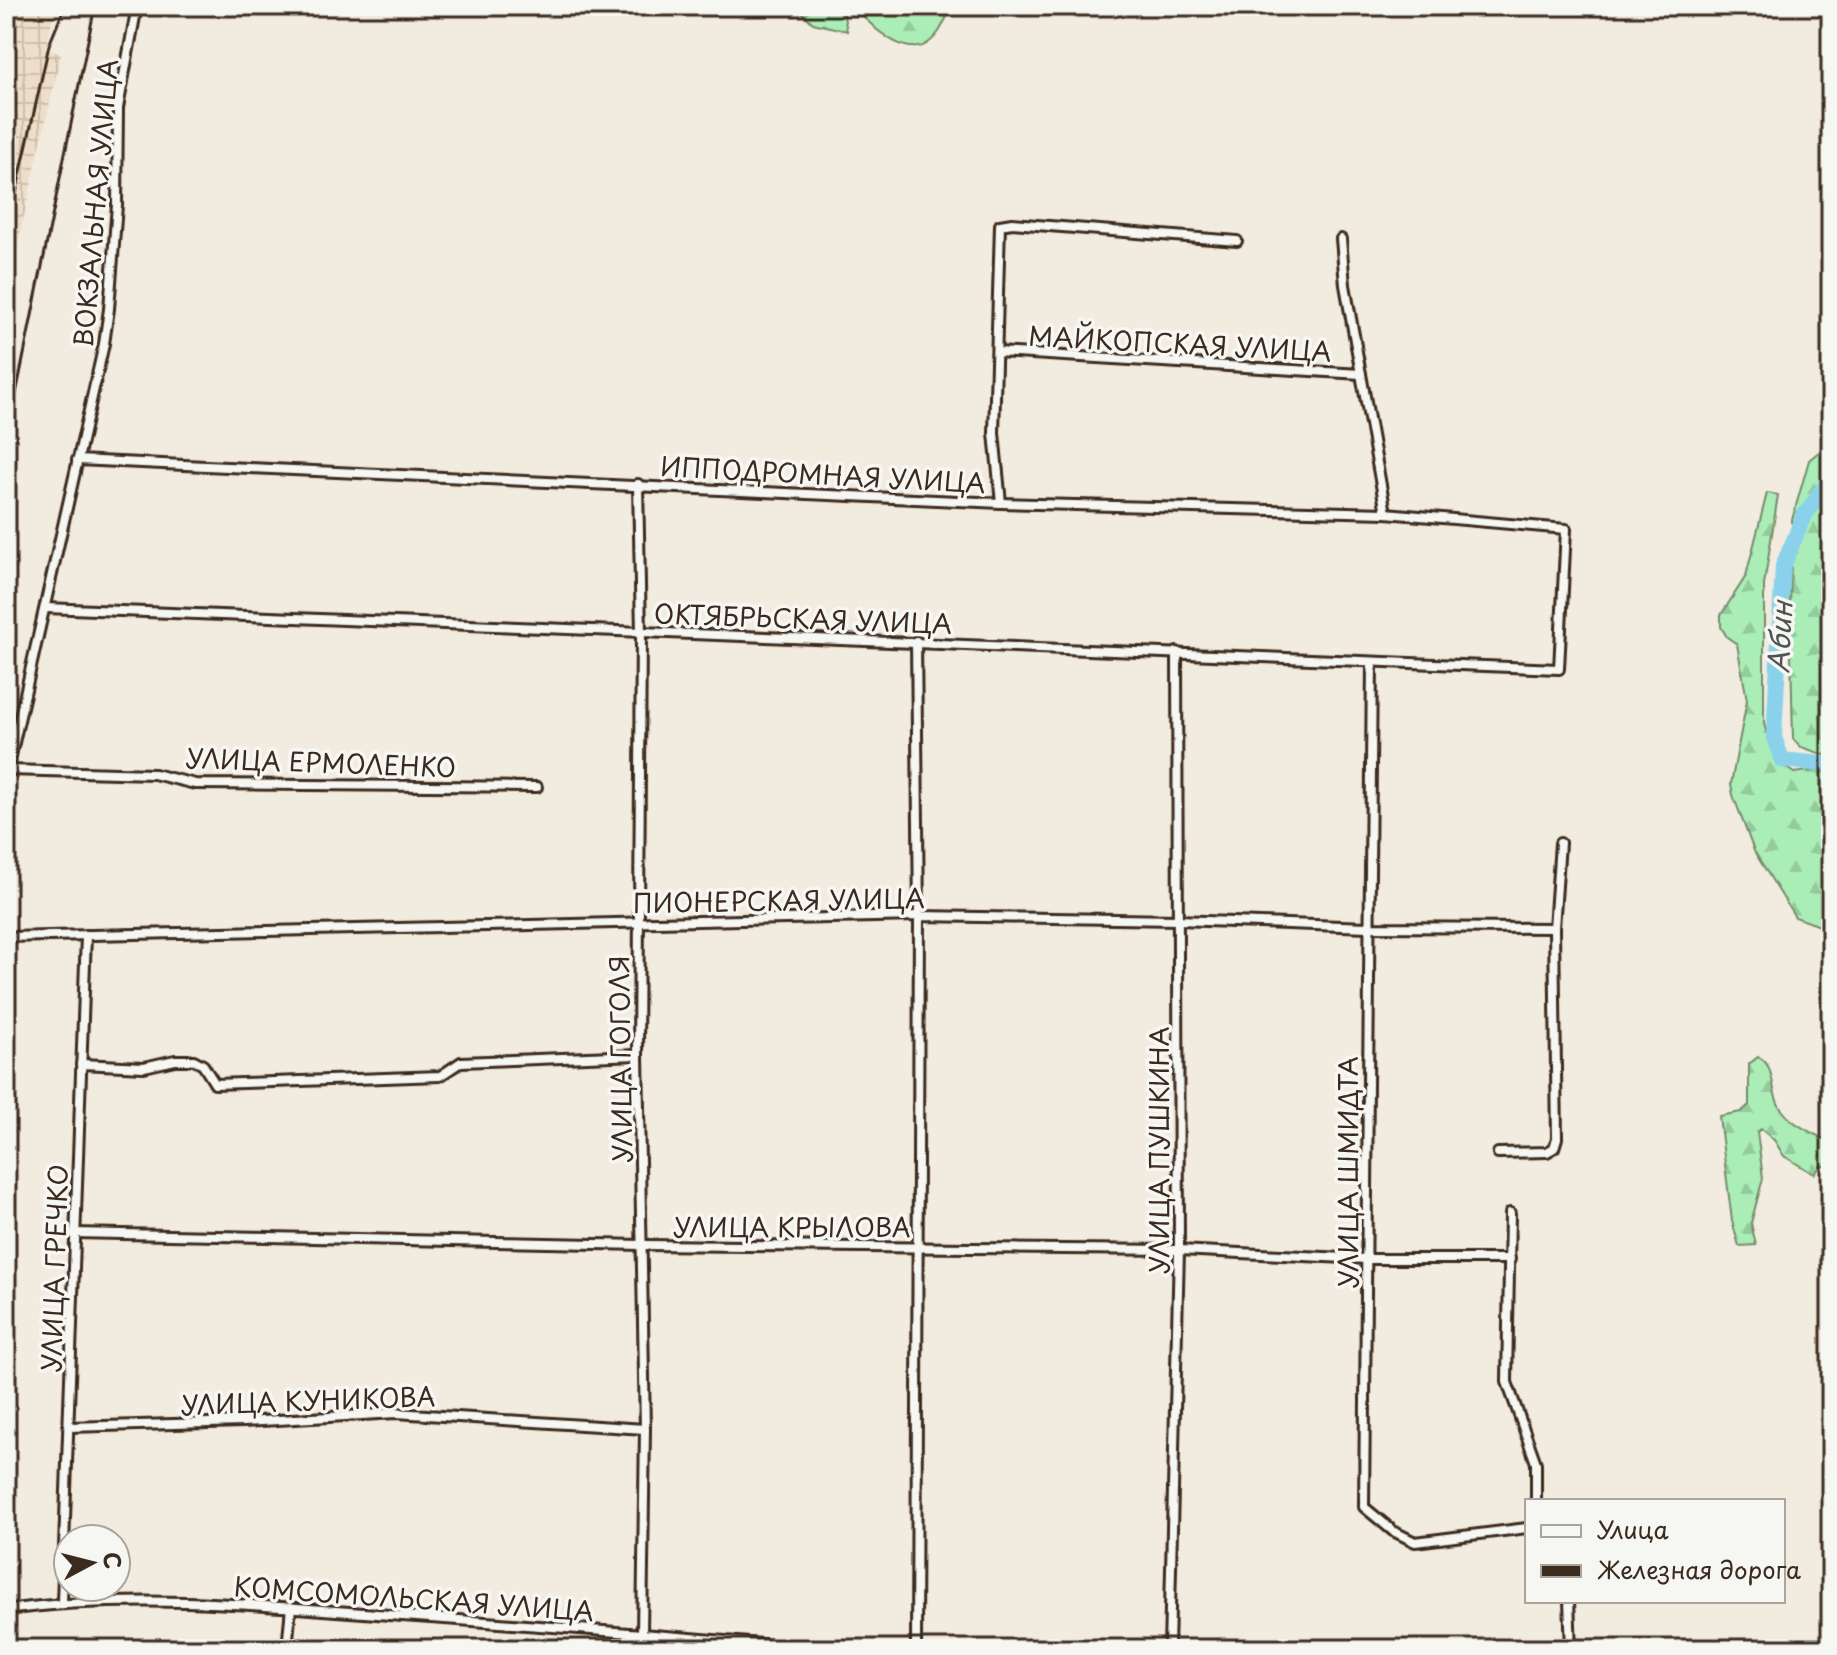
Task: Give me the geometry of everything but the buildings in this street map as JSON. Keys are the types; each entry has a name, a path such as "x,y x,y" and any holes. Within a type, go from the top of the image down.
{"street":[{"name":"ВОКЗАЛЬНАЯ УЛИЦА","path":"7,774 46,608 109,309 117,205 118,108 137,6"},
{"path":"1001,503 994,433 1000,225 1012,223 1237,241"},
{"path":"1341,239 1345,285 1386,513"},
{"name":"МАЙКОПСКАЯ УЛИЦА","path":"997,352 1361,374"},
{"name":"ИППОДРОМНАЯ УЛИЦА","path":"77,460 1001,503 1386,513 1566,529 1559,669"},
{"name":"УЛИЦА ГОГОЛЯ","path":"638,484 641,633 638,1055 645,1429 642,1633"},
{"name":"ОКТЯБРЬСКАЯ УЛИЦА","path":"46,608 1559,669"},
{"path":"916,641 919,916 916,1649"},
{"name":"УЛИЦА ПУШКИНА","path":"1169,1649 1179,1250 1177,652"},
{"name":"УЛИЦА ШМИДТА","path":"1372,662 1364,1507 1393,1531 1415,1542 1525,1528"},
{"name":"УЛИЦА ЕРМОЛЕНКО","path":"7,774 154,774 195,784 537,787"},
{"path":"1498,1153 1547,1152 1554,1148 1557,1138 1554,928 1560,843"},
{"name":"ПИОНЕРСКАЯ УЛИЦА","path":"6,937 919,916 1368,927 1554,928"},
{"name":"УЛИЦА ГРЕЧКО","path":"65,1523 86,935"},
{"path":"81,1064 144,1067 175,1060 194,1060 203,1065 215,1084 440,1076 461,1062 638,1055"},
{"path":"1510,1213 1507,1382 1536,1463 1536,1499"},
{"name":"УЛИЦА КРЫЛОВА","path":"74,1233 643,1245 1179,1250 1367,1259 1510,1259"},
{"name":"УЛИЦА КУНИКОВА","path":"69,1427 243,1422 396,1413 645,1429"},
{"name":"КОМСОМОЛЬСКАЯ УЛИЦА","path":"6,1610 55,1603"},
{"name":"КОМСОМОЛЬСКАЯ УЛИЦА","path":"108,1603 291,1607 642,1633 736,1645 818,1649"},
{"path":"1569,1603 1571,1649"},
{"path":"287,1649 291,1607"}],"shaded area":[{"path":"6,6 55,6 46,49 61,54 6,295"}],"green space":[{"path":"795,6 842,6 847,31 813,23"},
{"path":"857,6 952,6 942,26 928,43 909,47 888,38 869,22"},
{"path":"1831,442 1831,757 1801,747 1793,739 1790,609 1792,520 1809,460"},
{"path":"1767,493 1778,495 1764,585 1764,724 1775,760 1794,773 1818,770 1831,775 1831,930 1795,917 1754,851 1731,784 1747,700 1737,644 1727,637 1721,627 1721,615 1746,576"},
{"path":"1758,1057 1768,1066 1777,1101 1785,1114 1831,1143 1831,1166 1821,1166 1814,1174 1784,1156 1774,1140 1761,1129 1757,1132 1763,1178 1751,1223 1756,1245 1739,1246 1732,1221 1719,1116 1741,1112 1749,1105 1749,1064"}],"waterway":[{"name":"Абин","path":"1831,477 1803,518 1783,566 1774,737 1782,760 1831,765"}],"railway":[{"path":"6,238 49,45 65,6"},
{"path":"6,443 95,6"}]}
